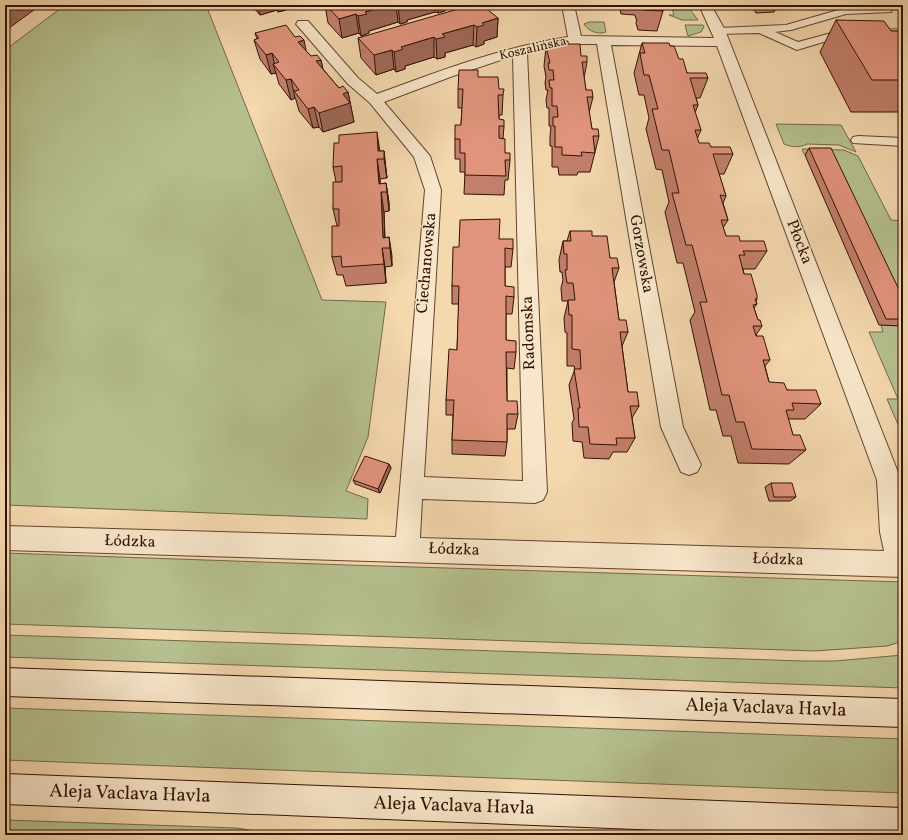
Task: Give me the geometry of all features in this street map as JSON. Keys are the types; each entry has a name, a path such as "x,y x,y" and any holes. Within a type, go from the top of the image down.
{"street":[{"path":"568,5 575,40"},
{"name":"Płocka","path":"705,5 720,37 896,488 892,532 901,564"},
{"name":"Ciechanowska","path":"303,24 353,81 375,100 422,156 433,190 407,549"},
{"name":"Koszalińska","path":"375,100 520,51 558,42 575,40 720,37"},
{"name":"Gorzowska","path":"603,40 672,427 689,465"},
{"name":"Radomska","path":"411,488 535,492 520,51"},
{"name":"Łódzka","path":"5,538 901,564"},
{"name":"Aleja Vaclava Havla","path":"5,682 903,713"},
{"name":"Aleja Vaclava Havla","path":"5,789 903,824"}],"lane":[{"path":"720,37 760,30 787,28 845,11 887,10"},
{"path":"760,30 797,46 839,34 903,32"},
{"path":"858,140 903,142"}],"green space":[{"path":"65,5 206,5 322,300 386,302 368,437 346,491 368,499 367,519 5,505 5,50"},
{"path":"665,6 688,7 698,20 682,20 669,15 674,15 672,8 666,8"},
{"path":"589,22 604,22 606,32 597,33 591,30 584,24"},
{"path":"685,25 703,25 704,27 701,32 688,36"},
{"path":"776,124 841,125 856,152 839,145 807,144 796,147 784,144"},
{"path":"802,149 844,150 858,156 891,220 903,221 903,318 828,155 804,154"},
{"path":"881,325 903,326 903,436 887,399 898,399 869,332 883,332"},
{"path":"5,553 903,582 903,641 887,646 815,651 5,624"},
{"path":"5,635 803,661 835,661 903,655 903,688 5,657"},
{"path":"5,708 903,739 903,793 5,760"},
{"path":"5,820 237,828 277,835 5,835"}],"building":[{"path":"5,5 15,5 5,12"},
{"path":"326,5 388,5 365,12 367,14 358,16 356,14 339,19"},
{"path":"472,5 482,5 498,18 482,23 484,25 477,27 474,25 442,34 445,37 436,39 434,37 401,47 403,49 394,52 392,50 374,55 358,38"},
{"path":"642,5 661,5 663,11 643,10"},
{"path":"836,20 884,21 891,31 903,31 903,42 900,42 903,47 903,80 872,80"},
{"path":"286,25 295,37 300,36 304,40 298,42 311,56 317,55 321,60 316,61 339,88 343,86 348,92 343,94 350,103 319,113 314,107 308,109 294,91 299,90 291,79 286,80 273,64 279,62 272,53 266,55 254,40 259,38 255,33"},
{"path":"552,41 568,41 568,44 580,44 581,56 587,56 587,62 582,62 586,90 592,90 593,97 587,97 592,129 598,129 599,136 593,136 595,153 581,152 582,156 562,155 562,147 555,147 555,126 553,126 553,117 558,117 557,106 552,106 552,88 550,88 549,80 554,80 553,70 549,70 548,63 550,63 546,47 552,47"},
{"path":"642,43 669,43 670,46 674,46 679,59 683,59 687,73 706,73 708,78 690,78 698,105 693,105 701,130 695,130 699,143 709,143 711,147 730,147 733,154 713,154 726,196 720,195 728,220 721,220 726,236 739,236 740,241 764,241 767,251 743,251 745,255 739,255 744,274 751,274 757,295 757,299 755,299 757,304 753,305 758,320 760,320 762,326 753,326 756,336 763,336 770,360 763,360 769,382 784,383 787,390 816,390 821,404 792,403 794,410 786,410 793,435 800,435 806,450 752,449 744,422 736,422 729,395 722,395 700,302 707,302 692,245 686,245 672,193 679,193 669,150 662,150 652,109 658,109 649,75 644,75 640,53 645,53"},
{"path":"459,70 478,70 478,77 498,77 499,89 504,89 503,95 498,95 499,119 504,120 504,126 499,126 499,138 505,139 505,153 510,153 510,160 505,160 506,176 465,175 465,153 460,153 460,139 455,139 455,125 461,125 463,89 458,89"},
{"path":"377,132 378,151 384,151 384,159 377,159 379,184 386,183 387,192 381,192 383,238 389,237 390,248 382,248 384,264 342,267 341,256 332,257 332,226 339,226 339,209 333,209 333,182 342,182 342,166 333,167 334,143 339,143 339,135"},
{"path":"809,148 831,148 903,298 903,319 886,319"},
{"path":"500,219 499,239 513,239 513,249 505,248 505,286 514,287 514,297 506,296 506,340 516,341 516,352 506,352 507,401 517,401 518,414 507,414 507,442 452,440 454,400 446,400 449,349 457,350 459,286 452,286 453,247 459,247 460,220"},
{"path":"570,231 592,231 592,236 607,236 610,258 617,258 619,268 612,268 619,320 626,320 628,332 620,332 628,392 637,392 639,406 630,406 635,438 616,438 617,445 590,444 588,427 579,427 578,408 580,408 574,369 581,369 580,350 572,349 572,315 569,315 568,300 575,300 573,283 567,283 565,270 567,270 567,254 564,254 563,241 571,241"},
{"path":"365,456 389,464 378,489 353,480"},
{"path":"771,483 792,483 796,497 774,497"}]}
